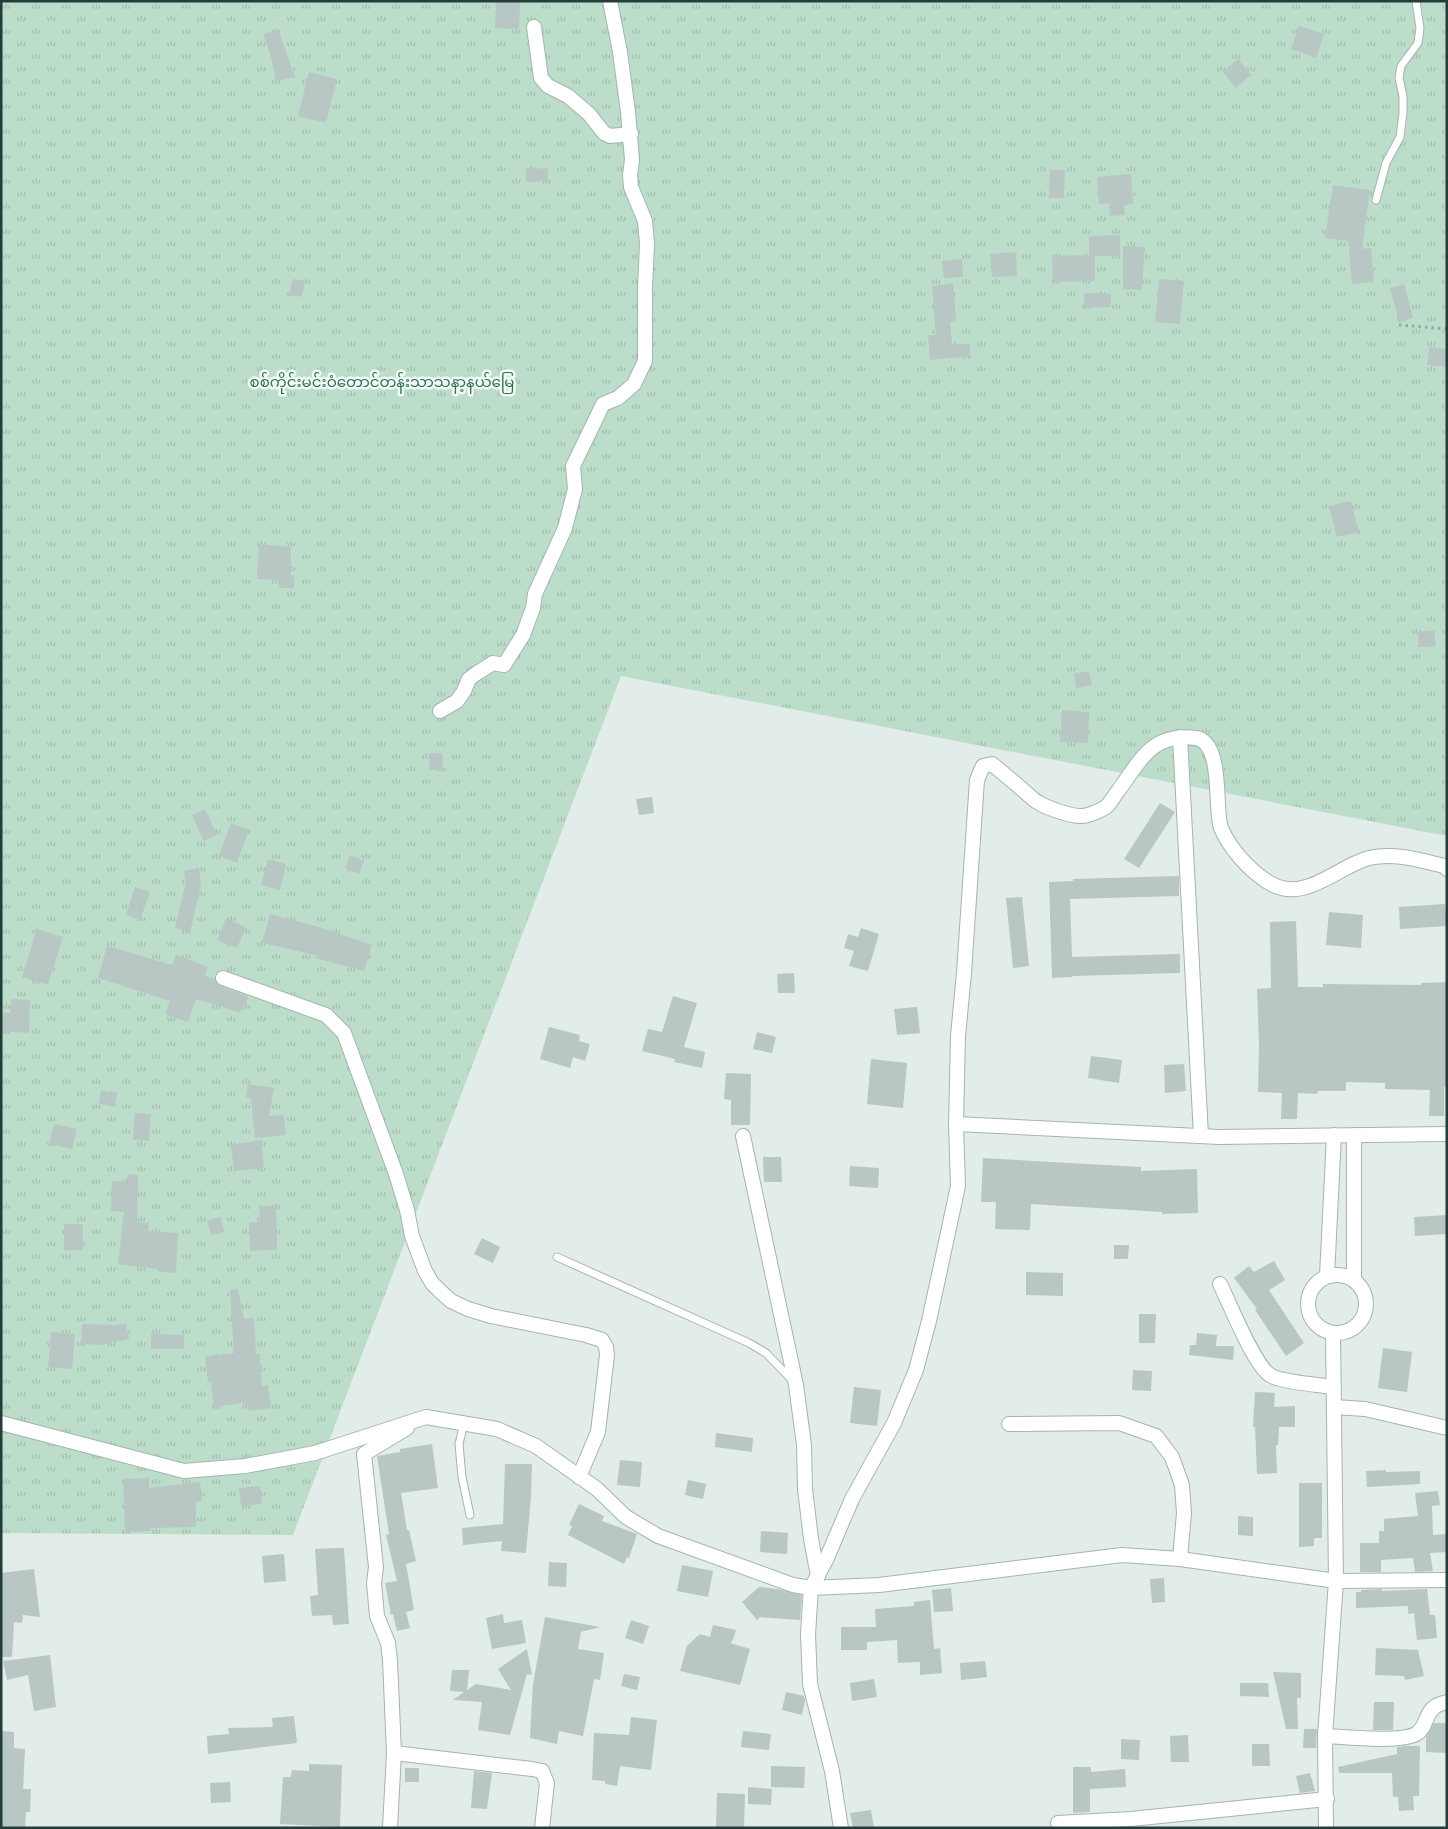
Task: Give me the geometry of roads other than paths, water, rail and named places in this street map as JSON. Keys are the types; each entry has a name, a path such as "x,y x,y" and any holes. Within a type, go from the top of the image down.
{"street":[{"path":"440,711 457,701 469,679 477,672 493,663 504,665 523,635 533,608 535,594 565,528 571,510 576,490 573,466 603,404 618,398 634,384 645,361 645,288 648,244 645,221 630,187 631,134 620,52 610,1"},
{"path":"534,27 542,78 548,86 568,96 589,114 604,133 610,136 631,134"},
{"path":"1180,737 1202,1136"},
{"path":"814,1582 852,1499 894,1423 916,1370 929,1320 958,1186 956,1124 958,1036 964,973 976,780 982,766 992,764 1037,802 1050,809 1082,816 1106,807 1148,750 1166,739 1180,737 1200,739 1212,751 1221,826 1230,846 1268,882 1286,890 1303,888 1327,879 1348,866 1370,858 1387,856 1412,858 1444,866 1447,869"},
{"path":"223,978 326,1015 344,1033 396,1174 407,1210 412,1236 425,1271 432,1283 441,1292 451,1301 468,1309 491,1316 586,1335 602,1340 606,1347 607,1355 598,1432 579,1477"},
{"path":"956,1124 1202,1136 1447,1134"},
{"path":"1327,1276 1334,1135"},
{"path":"1354,1135 1354,1279"},
{"path":"743,1136 796,1385 804,1444 805,1489 814,1582 808,1634 810,1684 832,1770 841,1828"},
{"path":"1341,1274 1354,1279 1363,1289 1366,1302 1364,1314 1357,1325 1346,1331 1333,1332 1321,1328 1312,1319 1308,1306 1310,1294 1317,1283 1327,1276 1341,1274"},
{"path":"1220,1284 1254,1355 1270,1376 1301,1383 1334,1387"},
{"path":"1326,1828 1325,1736 1336,1581 1333,1332"},
{"path":"1334,1407 1365,1409 1447,1428"},
{"path":"1,1423 184,1471 245,1466 315,1453 426,1417 497,1429 536,1446 597,1490 626,1517 658,1536 793,1585 814,1582 893,1583 1122,1555 1180,1559 1336,1581 1447,1580"},
{"path":"390,1828 394,1754 390,1660 388,1643 377,1616 374,1583 376,1567 364,1454 426,1417"},
{"path":"1009,1424 1119,1423 1156,1436 1172,1457 1182,1485 1184,1512 1180,1559"},
{"path":"1325,1736 1392,1738 1416,1734 1424,1727 1428,1715 1434,1706 1447,1702"},
{"path":"394,1754 542,1771 547,1783 542,1828"},
{"path":"1058,1823 1131,1819 1327,1799"}],"lane":[{"path":"1376,200 1386,163 1400,137 1404,96 1399,78 1401,66 1418,43 1420,28 1416,1"},
{"path":"557,1257 749,1343 766,1354 796,1385"},
{"path":"464,1423 459,1444 462,1477 470,1515"}],"park label":[{"name":"စစ်ကိုင်းမင်းဝံတောင်တန်းသာသနာ့နယ်မြေ","path":"382,381"}]}
